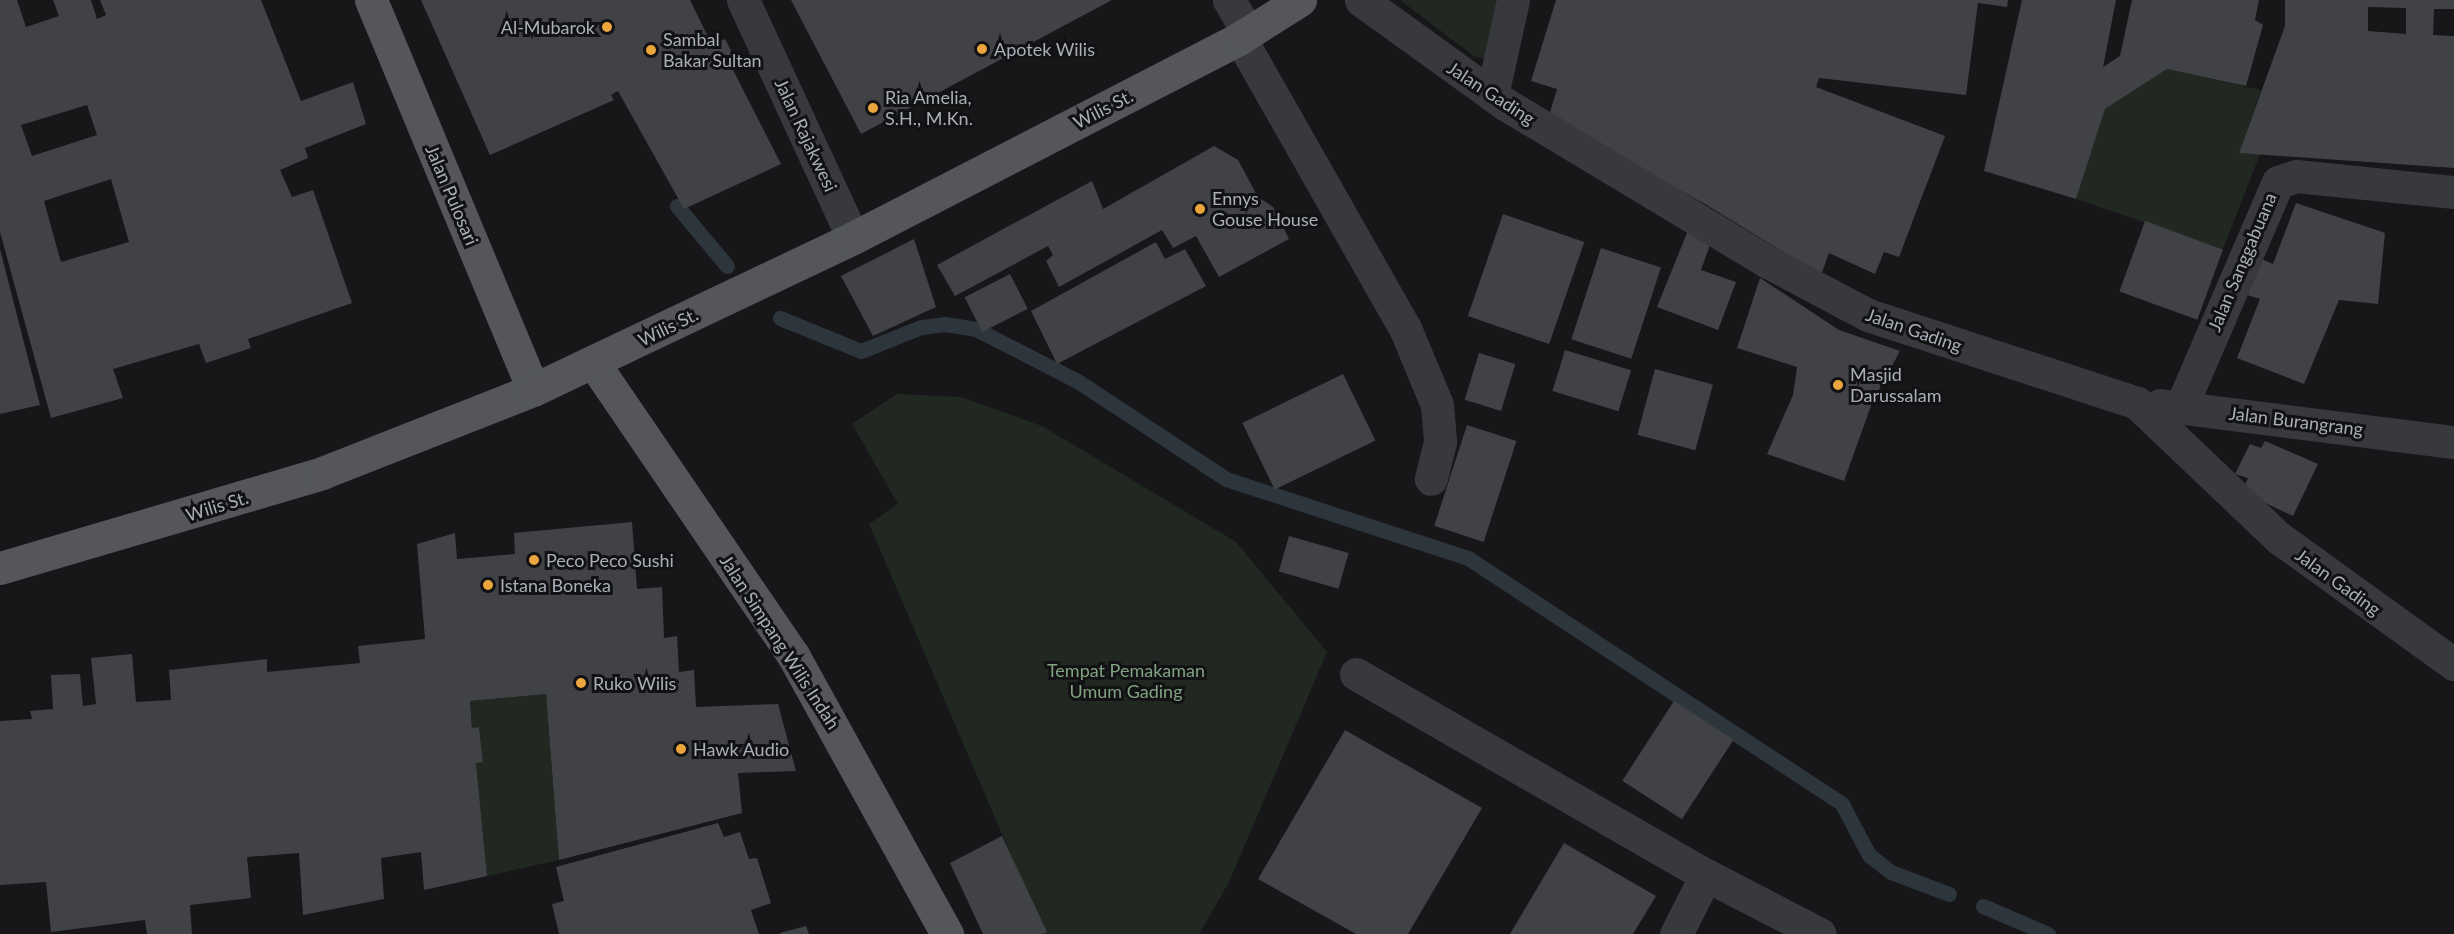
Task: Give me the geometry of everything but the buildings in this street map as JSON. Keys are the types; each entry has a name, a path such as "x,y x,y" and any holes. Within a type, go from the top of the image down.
{"main road":[{"name":"Jalan Pulosari","path":"371,0 532,390"},
{"name":"Wilis St.","path":"0,568 322,473 532,390 853,238 1245,36 1300,0"},
{"name":"Jalan Simpang Wilis Indah","path":"593,362 793,655 947,934"}],"street":[{"name":"Jalan Rajakwesi","path":"743,0 853,238"},
{"path":"1229,0 1245,36 1405,328 1437,405 1440,442 1431,479"},
{"name":"Jalan Gading","path":"1360,0 1492,95 1766,261 1868,315 2137,403 2279,538 2454,664"},
{"path":"1492,95 1513,0"},
{"name":"Jalan Sanggabuana","path":"2181,408 2278,183 2296,176 2454,192"},
{"name":"Jalan Burangrang","path":"2137,403 2454,442"},
{"path":"1356,674 1706,876 1820,934"},
{"path":"1676,934 1706,876"}],"green space":[{"path":"1400,0 1504,0 1489,58 1475,57"},
{"path":"2167,69 2261,90 2239,153 2260,154 2223,249 2076,199 2105,109"},
{"name":"Tempat Pemakaman Umum Gading","path":"897,394 961,397 1042,426 1236,542 1327,652 1229,882 1199,934 1045,934 869,524 898,504 852,424"},
{"path":"546,694 559,860 487,876 476,763 483,761 479,728 472,728 470,701"}],"waterway":[{"path":"677,206 727,266"},
{"path":"780,318 861,351 921,327 945,324 976,329 1079,382 1226,479 1468,558 1842,804 1869,855 1891,872 1949,894"},
{"path":"1983,906 2048,934"}],"place":[{"name":"Al-Mubarok","path":"607,27"},
{"name":"Apotek Wilis","path":"982,49"},
{"name":"Sambal Bakar Sultan","path":"651,50"},
{"name":"Ria Amelia, S.H., M.Kn.","path":"873,108"},
{"name":"Ennys Gouse House","path":"1200,209"},
{"name":"Masjid Darussalam","path":"1838,385"},
{"name":"Peco Peco Sushi","path":"534,560"},
{"name":"Istana Boneka","path":"488,585"},
{"name":"Ruko Wilis","path":"581,683"},
{"name":"Hawk Audio","path":"681,749"}]}
